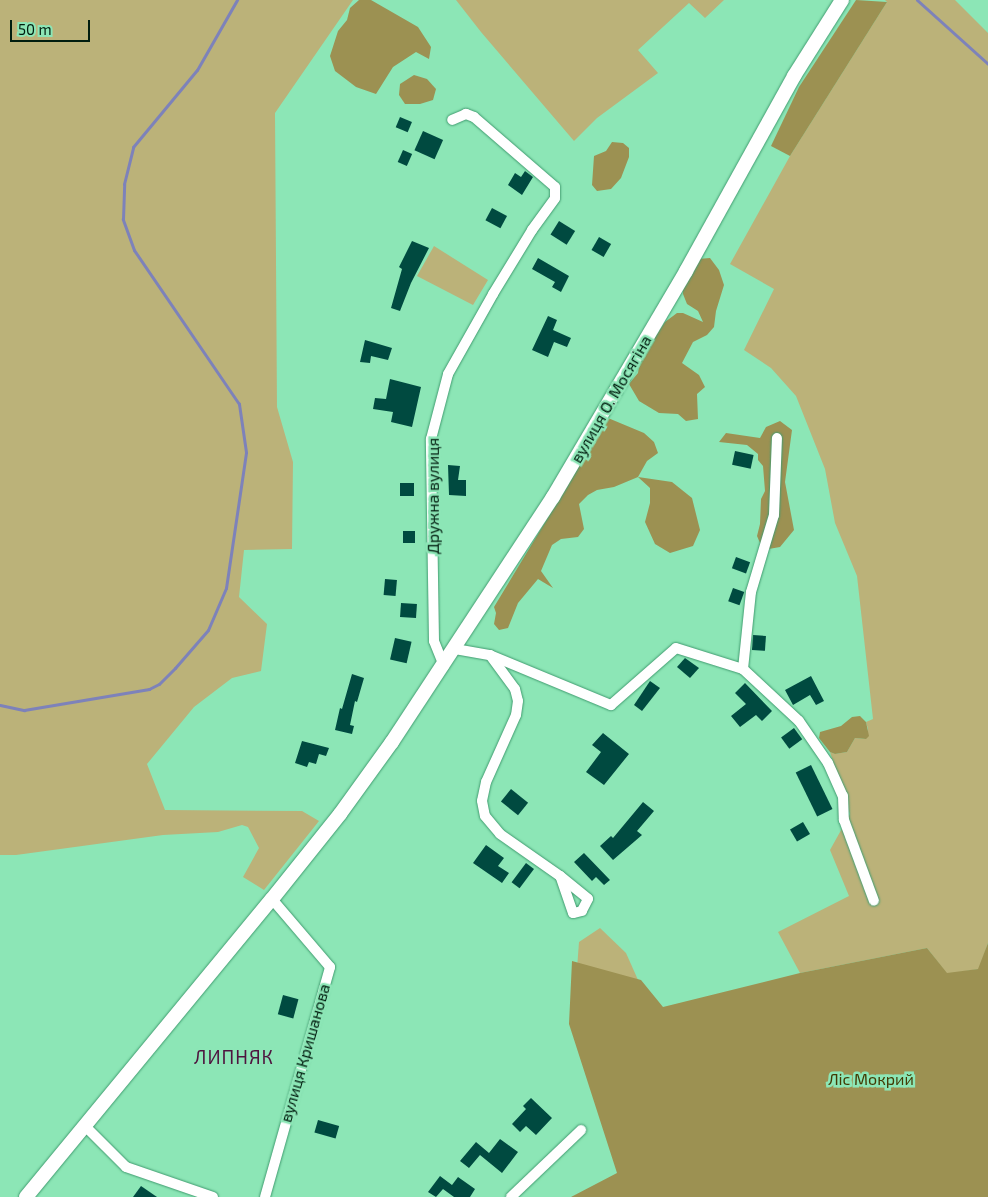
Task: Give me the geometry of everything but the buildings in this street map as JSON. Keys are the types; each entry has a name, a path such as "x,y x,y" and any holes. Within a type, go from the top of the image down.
{"main road":[{"name":"вулиця О. Мосягіна","path":"444,666 553,497 668,301 794,76 842,0"},
{"path":"26,1197 340,814 444,666"}],"street":[{"name":"Дружна вулиця","path":"444,666 434,641 432,439 448,374 498,286 555,198 555,187 474,118 466,114 452,120"},
{"path":"743,669 751,592 774,515 777,438"},
{"path":"455,649 490,655 611,705 676,648 743,669 799,721 828,763 843,796 844,820 874,901"},
{"path":"490,655 515,689 518,702 516,715 486,782 482,800 484,816 500,834 560,876"},
{"name":"вулиця Кришанова","path":"265,1197 330,967 272,899"},
{"path":"85,1126 126,1167 213,1197"},
{"path":"511,1197 581,1130"}],"shaded area":[{"path":"0,0 353,0 275,113 277,407 293,462 292,549 244,550 239,597 267,624 261,671 232,678 194,707 147,764 165,810 302,811 319,821 264,890 243,877 259,848 248,827 242,825 218,832 163,835 16,855 0,855"},
{"path":"456,0 724,0 705,18 689,3 638,50 658,73 597,118 574,141"},
{"path":"885,0 955,0 988,33 988,943 979,969 947,974 927,948 800,973 778,932 849,896 830,850 850,814 830,752 835,754 847,752 855,738 866,739 868,729 866,722 873,719 857,576 835,523 825,469 796,396 771,368 744,350 774,289 730,264 790,156 887,2"},
{"path":"434,246 488,280 473,305 417,276"},
{"path":"600,928 626,953 655,1018 574,1009 579,942"}],"green space":[{"path":"359,0 371,0 418,27 431,47 429,59 416,52 393,67 376,94 356,87 335,71 330,56 338,31 347,20 350,8"},
{"path":"856,0 887,2 790,156 771,146 799,87"},
{"path":"414,75 427,79 436,89 433,100 420,104 405,104 399,95 400,84"},
{"path":"612,142 623,143 629,148 629,157 621,178 611,189 597,191 592,185 594,156 606,151"},
{"path":"710,258 719,270 724,285 716,311 714,327 707,335 693,342 682,363 699,375 705,387 697,394 698,419 686,421 678,414 659,413 639,401 629,384 638,373 640,360 665,322 677,313 683,313 703,322 698,311 687,304 683,294 683,284 698,259"},
{"path":"608,418 644,433 654,442 658,453 647,461 638,477 614,487 597,490 588,495 579,504 584,529 578,537 561,539 552,545 541,571 553,588 538,579 518,603 508,628 499,630 494,624 496,613 494,607"},
{"path":"780,421 792,430 785,482 794,530 780,547 763,550 757,536 760,524 761,499 765,491 763,466 758,460 758,454 747,445 719,442 726,433 760,438 766,427"},
{"path":"638,477 672,482 692,498 700,530 693,546 670,553 655,544 645,522 650,503 650,488"},
{"path":"860,716 866,722 869,736 866,739 855,738 847,752 835,754 830,752 819,738 820,732 841,726 852,717"},
{"name":"Ліс Мокрий","path":"988,943 988,1197 571,1197 617,1173 569,1024 572,961 641,980 663,1007 800,973 927,948 947,973 978,969"}],"waterway":[{"path":"0,705 24,710 149,689 159,684 208,630 226,588 246,452 239,404 134,250 123,219 124,184 133,147 197,70 237,0"},
{"path":"917,0 988,64"}],"district":[{"name":"ЛИПНЯК","path":"234,1057"}]}
